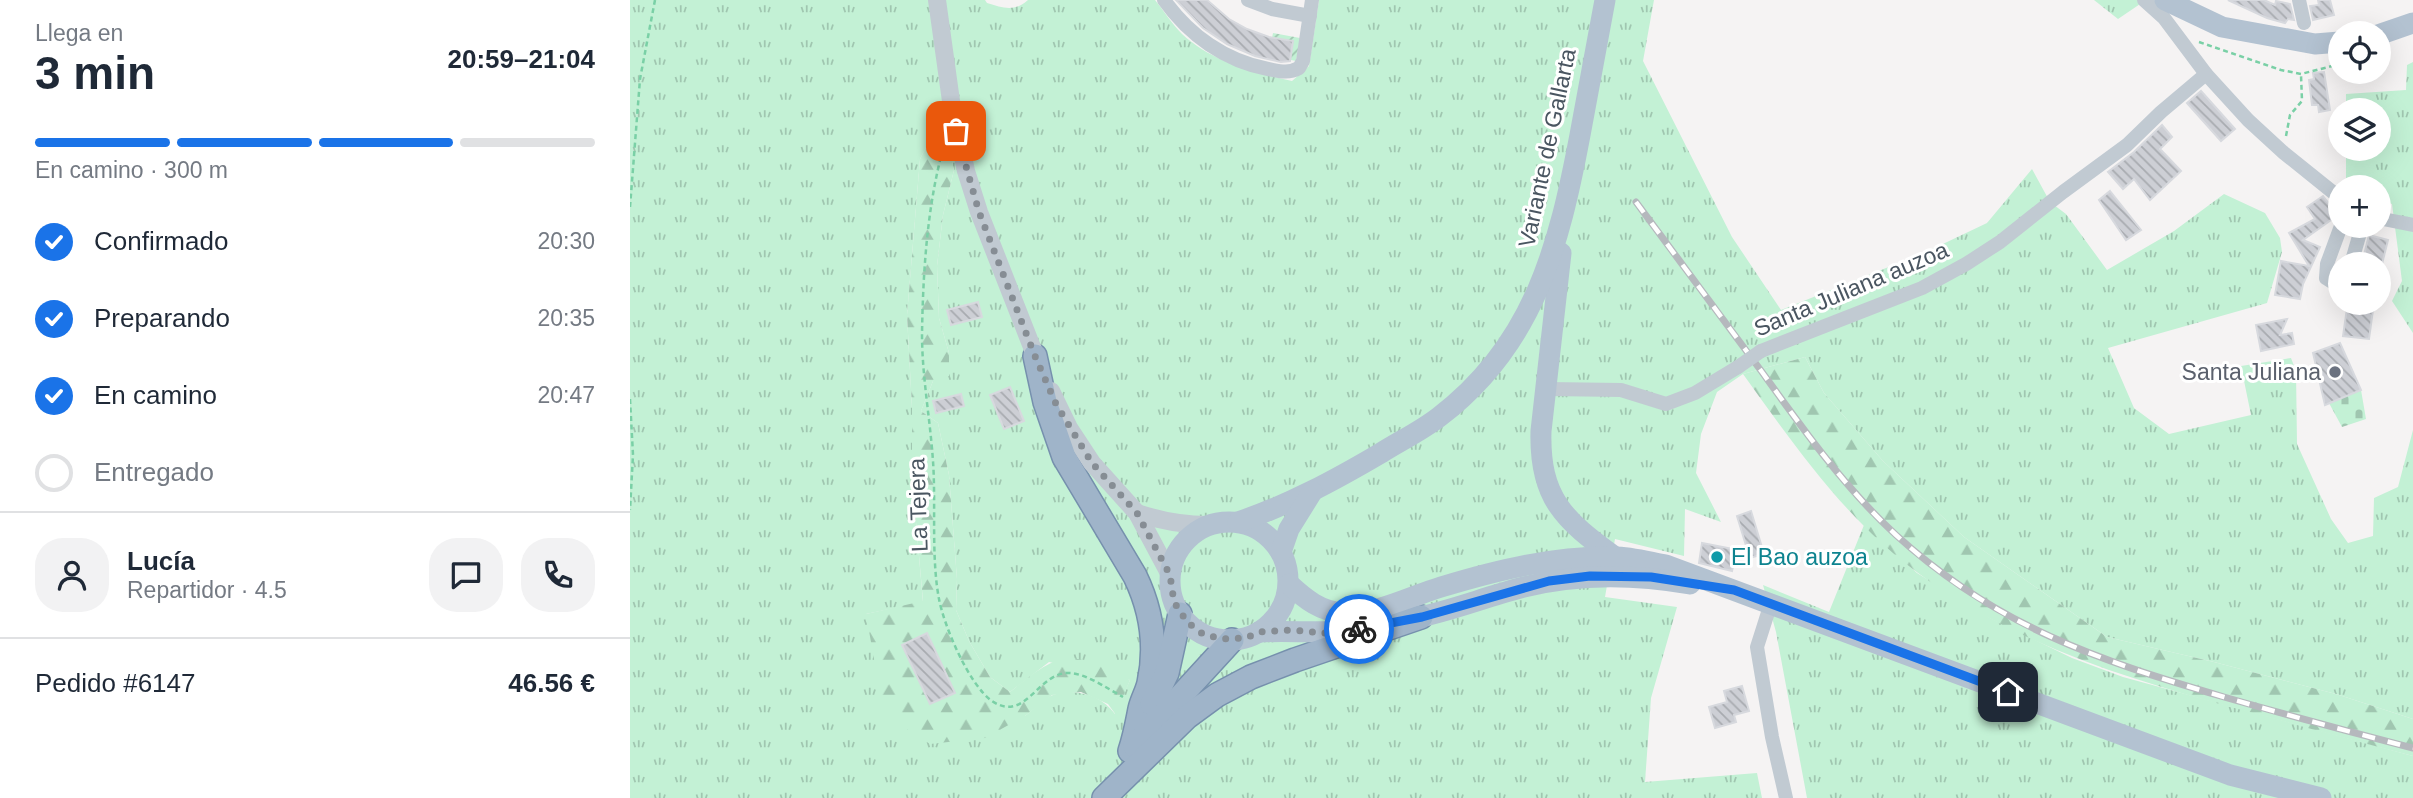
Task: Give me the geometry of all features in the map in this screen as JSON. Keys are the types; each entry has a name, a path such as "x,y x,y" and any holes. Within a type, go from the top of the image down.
{"highway":[{"path":"1035,356 1045,402 1064,457 1126,558 1144,595 1151,620 1153,647 1149,682 1130,751"},
{"path":"1139,718 1156,697 1167,673 1181,614"},
{"path":"1104,798 1187,717 1217,695 1251,677 1295,660 1422,617"},
{"path":"1094,798 1130,751 1232,640"}],"main road":[{"name":"Variante de Gallarta","path":"1238,522 1312,492 1440,417 1484,374 1520,326 1540,289 1567,206 1605,0"},
{"path":"2197,0 2261,35"},
{"path":"2161,4 2222,27 2315,44 2328,43"},
{"path":"2391,31 2413,23"},
{"path":"1567,206 1540,458 1547,484 1560,512 1615,557"},
{"name":"Variante de Gallarta","path":"1281,552 1289,529 1312,492"},
{"path":"1238,522 1263,532 1281,552 1289,584 1280,612 1270,624 1246,638 1232,640 1203,634 1181,614 1171,589 1170,575 1182,544 1194,533 1208,525 1238,522"},
{"path":"1289,584 1318,607 1331,612 1347,613 1381,606 1489,573 1553,560 1615,557 1666,565 2230,775 2321,798"},
{"path":"1259,632 1345,632 1422,617 1521,588 1590,576 1651,577 1734,590"}],"street":[{"path":"937,0 956,131 979,212 1035,356 1056,404 1080,446 1102,476 1137,513 1170,575"},
{"path":"1164,0 1196,36 1223,54 1258,67 1288,72 1299,68 1303,61 1312,0"},
{"path":"1248,0 1272,9 1310,16"},
{"path":"2144,0 2161,4 2206,74 2248,120 2328,188"},
{"path":"2299,0 2304,23"},
{"name":"Santa Juliana auzoa","path":"1547,389 1621,390 1666,404 1695,393 1761,351 1910,293 1966,264 2000,242 2127,145 2206,74"},
{"path":"2391,221 2413,225"},
{"path":"2328,259 2328,279"},
{"path":"1137,513 1161,521 1208,525"},
{"path":"1771,603 1757,647 1772,737 1786,798"}],"path":[{"path":"630,207 640,79 655,0"},
{"path":"2205,43 2281,70 2301,74 2328,67"},
{"path":"2284,153 2290,115 2302,101 2301,74"},
{"name":"La Tejera","path":"956,131 945,143 937,170 929,232 922,334 932,460 938,596 943,617 951,640 982,691 1000,705 1007,708 1016,706 1049,679 1070,673 1107,688 1139,718"},
{"path":"630,399 633,455 630,510"}],"green space":[{"path":"630,0 985,0 987,3 1009,8 1028,0 1155,0 1182,34 1206,52 1248,70 1292,81 1309,66 1319,0 1654,0 1643,61 1732,237 1781,310 1926,252 1987,223 2032,169 2050,202 2066,214 2107,270 2174,231 2224,194 2265,213 2280,238 2282,252 2267,303 2108,348 2134,408 2169,434 2251,415 2241,366 2291,358 2296,371 2297,444 2331,519 2348,543 2373,536 2374,498 2398,487 2413,430 2413,719 2336,694 2107,637 1964,537 1883,461 1824,393 1805,357 1743,374 1717,392 1701,434 1696,473 1721,522 1685,509 1684,556 1615,539 1605,597 1677,607 1651,698 1645,782 1757,773 1762,798 630,798","holes":["942,116 954,170 943,215 937,266 939,318 949,353 933,381 921,411 938,423 949,475 957,579 956,610 969,641 990,677 1010,692 1049,662 1130,680 1115,714 1095,698 1070,692 1050,696 1025,716 866,614 923,602 912,477 912,408 907,315 920,159"]},
{"path":"2094,0 2146,0 2118,19"},
{"path":"1273,33 1300,38 1296,61 1291,60 1292,41 1272,38"},
{"path":"2413,62 2413,333 2392,301 2402,281 2391,204 2391,175 2346,175 2346,161 2391,161 2391,98 2346,98 2346,94 2406,90 2407,65"},
{"path":"942,114 954,170 943,215 937,266 939,318 949,353 949,376 933,381 921,411 938,423 949,475 957,579 956,610 969,641 990,677 1010,692 1042,668 1055,661 1067,659 1093,663 1130,680 1116,715 1108,704 1081,692 1052,695 1025,716 985,738 930,744 884,715 866,614 923,601 912,477 912,408 907,315 920,159"},
{"path":"1805,357 1824,393 1883,461 1964,537 2107,637 2336,694 2413,719 2413,756 2196,697 2112,671 2032,639 1955,598 1892,552 1844,505 1802,454 1743,374"},
{"path":"2361,390 2366,419 2342,427 2329,403"},
{"path":"1864,525 1917,573 1990,618 2072,658 2123,677 2413,756 2413,798 1807,798 1776,632 1763,585 1829,612"}],"building":[{"path":"1176,0 1207,0 1229,19 1247,29 1269,37 1293,41 1290,61 1281,62 1255,56 1227,44 1203,28"},
{"path":"2228,0 2264,0 2275,5 2276,1 2290,4 2294,20 2288,19 2285,23 2267,18"},
{"path":"2318,0 2330,0 2334,15 2313,20 2310,6 2319,5"},
{"path":"2324,72 2328,110 2319,112 2318,105 2312,105 2309,80 2314,79 2313,73"},
{"path":"2201,91 2235,129 2221,141 2187,103"},
{"path":"2162,125 2172,137 2160,149 2181,171 2150,200 2134,179 2123,189 2108,172"},
{"path":"2110,191 2141,230 2126,240 2099,200"},
{"path":"2323,196 2328,202 2328,222 2303,240 2320,247 2303,284 2300,299 2275,295 2281,261 2309,266 2289,233 2315,219 2307,207"},
{"path":"2368,238 2388,240 2385,252 2365,252"},
{"path":"978,302 982,317 951,325 947,310"},
{"path":"2346,315 2372,315 2369,339 2343,336"},
{"path":"2287,319 2280,335 2292,333 2294,344 2261,351 2256,325"},
{"name":"Santa Juliana","path":"2340,343 2361,390 2325,405 2313,353"},
{"path":"1010,387 1024,421 1004,429 990,395"},
{"path":"961,394 964,406 936,413 933,401"},
{"path":"1751,511 1764,554 1734,562 1732,571 1699,563 1702,543 1748,552 1737,516"},
{"path":"927,633 955,693 930,704 902,645"},
{"path":"1742,686 1749,711 1734,715 1736,722 1715,728 1709,707 1727,702 1724,691"}],"railway":[{"path":"1636,202 1842,477 1896,535 1972,594 2050,636 2133,669 2248,704 2413,748"}],"way so far":[{"path":"956,131 979,212 1056,404 1092,463 1137,513 1170,575 1174,602 1187,622 1203,634 1232,640 1259,632 1293,630 1324,633 1359,629"}],"place":[{"name":"Santa Juliana","path":"2335,372"},
{"name":"El Bao auzoa","path":"1717,557"}],"route":[{"path":"1359,629 1422,617 1549,581 1590,576 1651,577 1734,590 2008,692"}]}
